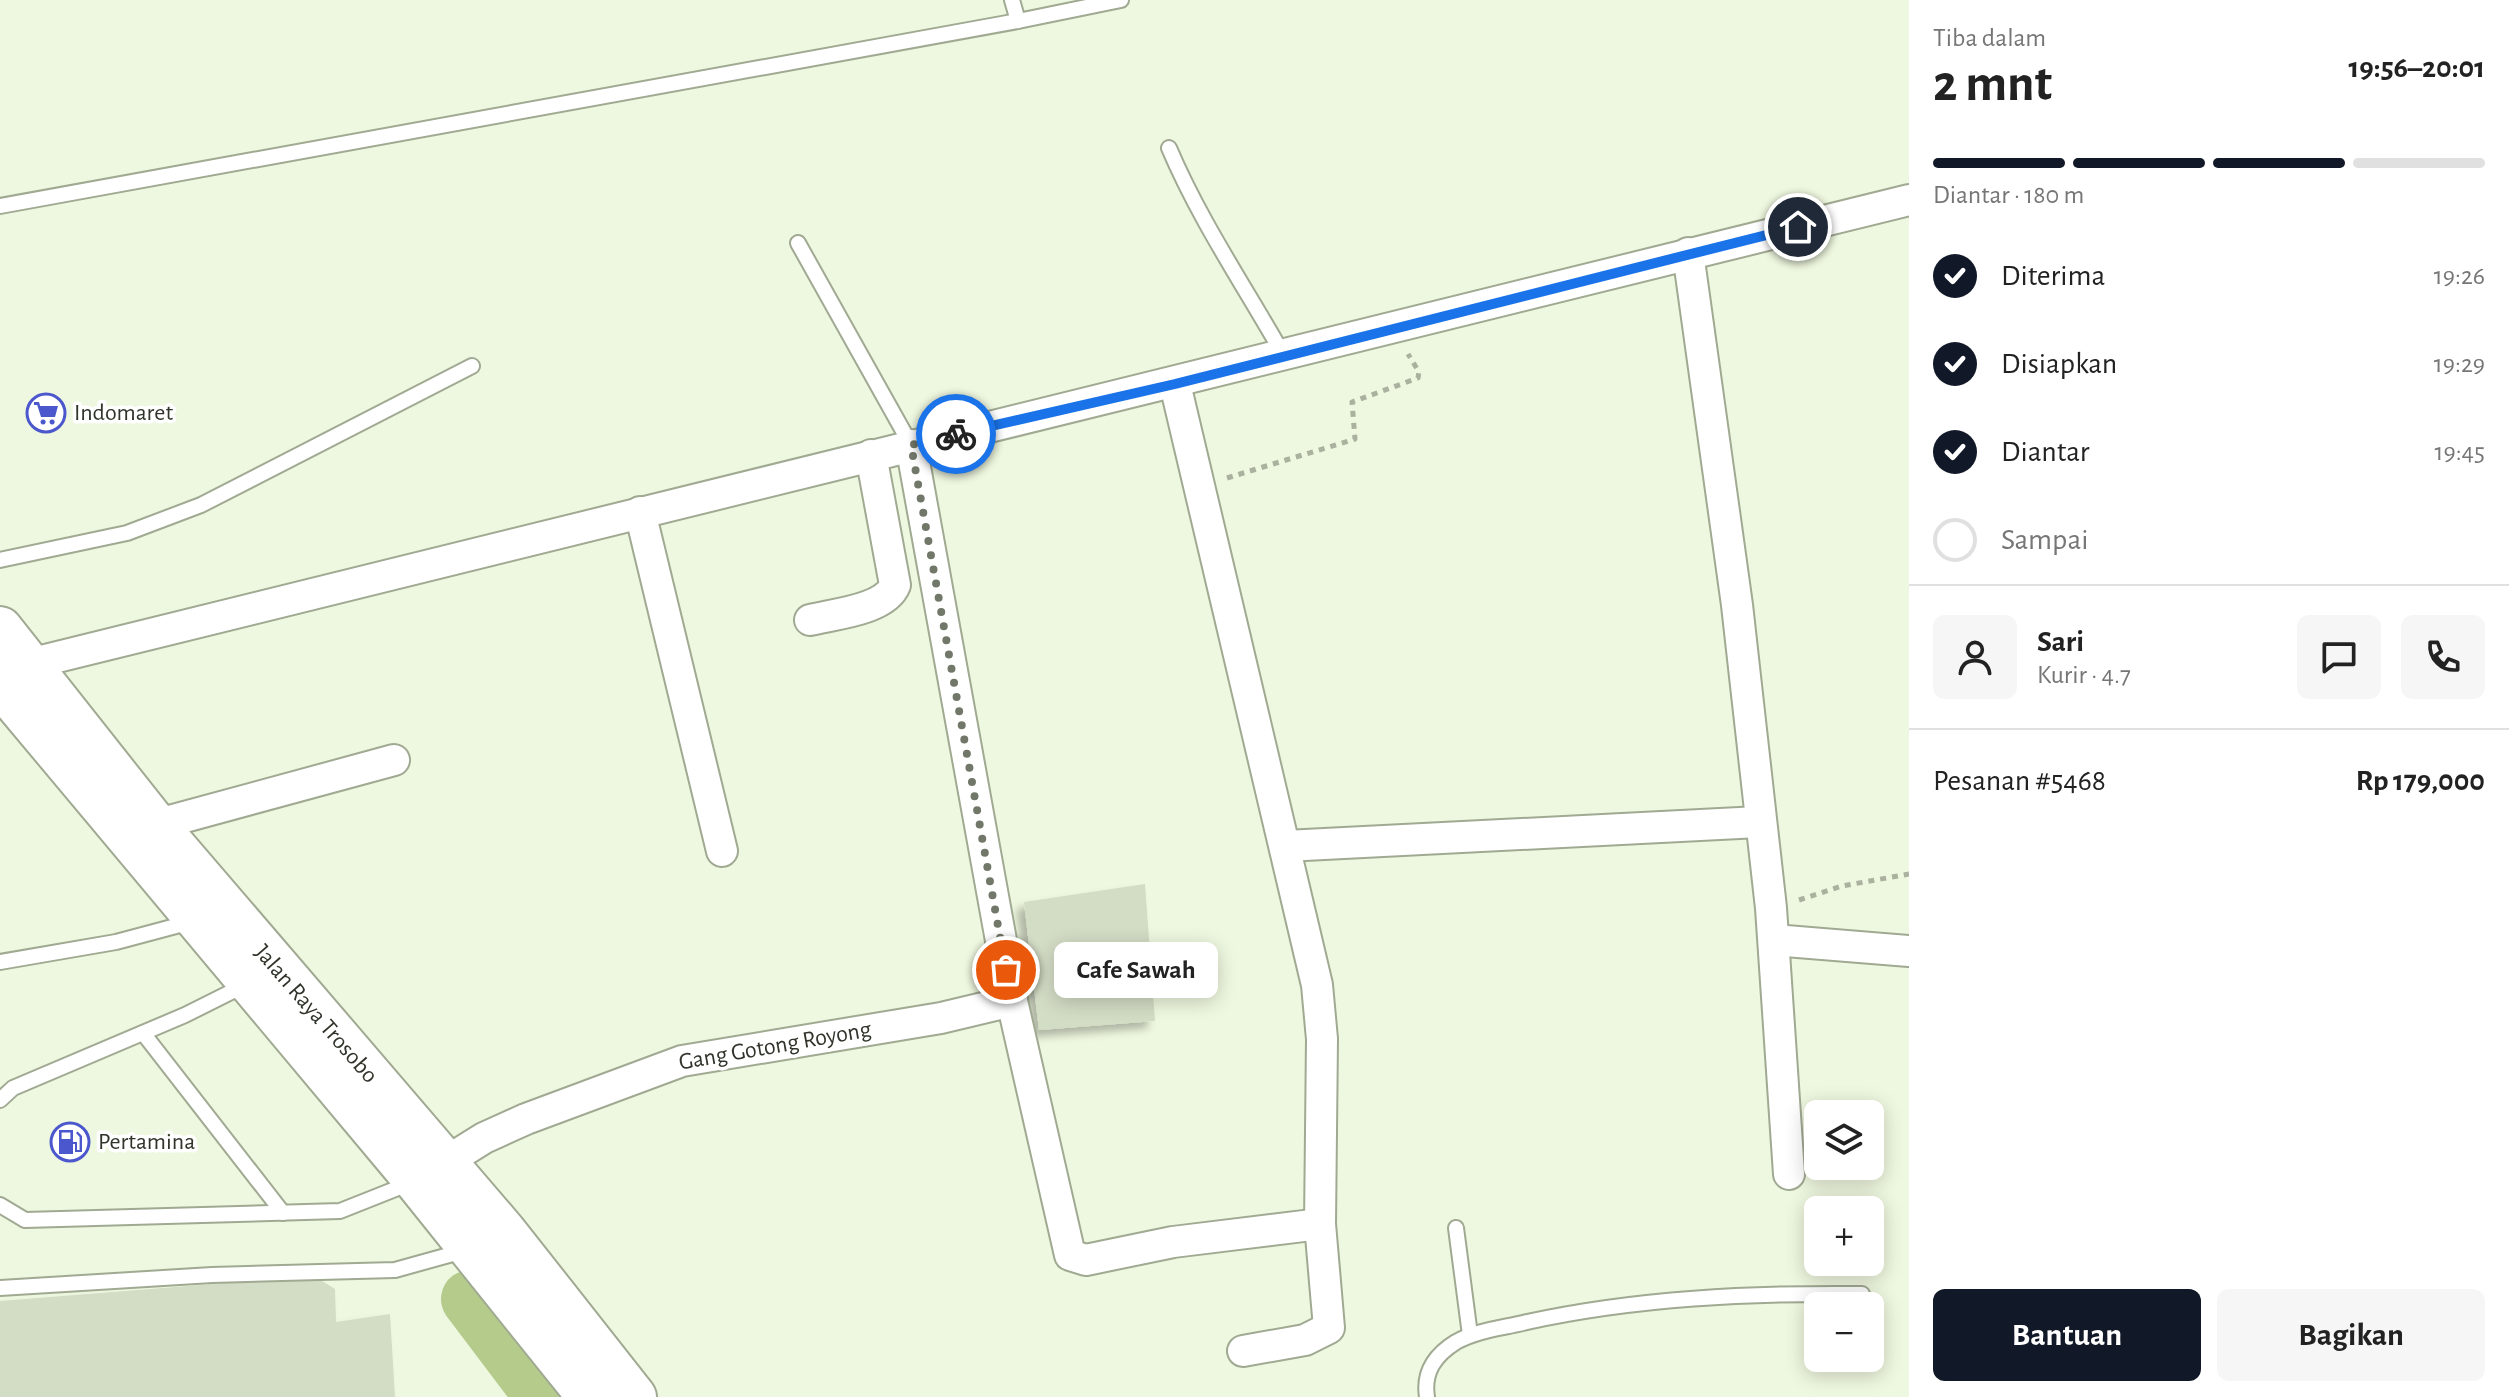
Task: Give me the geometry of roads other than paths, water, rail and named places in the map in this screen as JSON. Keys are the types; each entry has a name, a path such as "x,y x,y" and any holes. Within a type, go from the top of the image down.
{"highway":[{"name":"Jalan Raya Trosobo","path":"0,629 15,673 193,920 478,1245 634,1397"},
{"name":"Jalan Raya Trosobo","path":"15,673 155,825 193,920"},
{"name":"Jalan Raya Trosobo","path":"478,1245 590,1397"}],"street":[{"path":"15,673 640,512 1175,384 1909,200"},
{"path":"1688,253 1737,605 1771,908 1789,1174"},
{"path":"1175,384 1317,985 1321,1026 1320,1224 1329,1328 1305,1340 1243,1351"},
{"path":"911,445 1012,1001 1070,1255 1086,1260 1173,1242 1320,1224"},
{"path":"810,620 871,604 888,596 895,585 871,455"},
{"path":"640,512 722,851"},
{"path":"155,825 394,760"},
{"path":"1285,846 1759,822"},
{"path":"1774,940 1909,951"},
{"name":"Gang Gotong Royong","path":"417,1179 526,1119 682,1061 941,1018 1012,1001"}],"lane":[{"path":"1012,0 1018,21"},
{"path":"0,206 1121,0"},
{"path":"1169,148 1211,235 1240,276 1284,356"},
{"path":"798,243 911,445"},
{"path":"0,560 127,533 201,505 472,366"},
{"path":"0,962 116,942 193,920"},
{"path":"0,1100 13,1088 185,1015 247,983"},
{"path":"143,1033 283,1213"},
{"path":"0,1205 25,1220 340,1211 417,1179"},
{"path":"1456,1228 1470,1335"},
{"path":"0,1288 212,1275 395,1270 478,1245"},
{"path":"1427,1397 1426,1374 1433,1363 1455,1343 1470,1335 1552,1317 1662,1301 1759,1293 1804,1293"}],"waterway":[{"path":"470,1299 544,1397"}],"place":[{"name":"Indomaret","path":"46,413"},
{"name":"Cafe Sawah","path":"1006,970"},
{"name":"Pertamina","path":"70,1142"}]}
